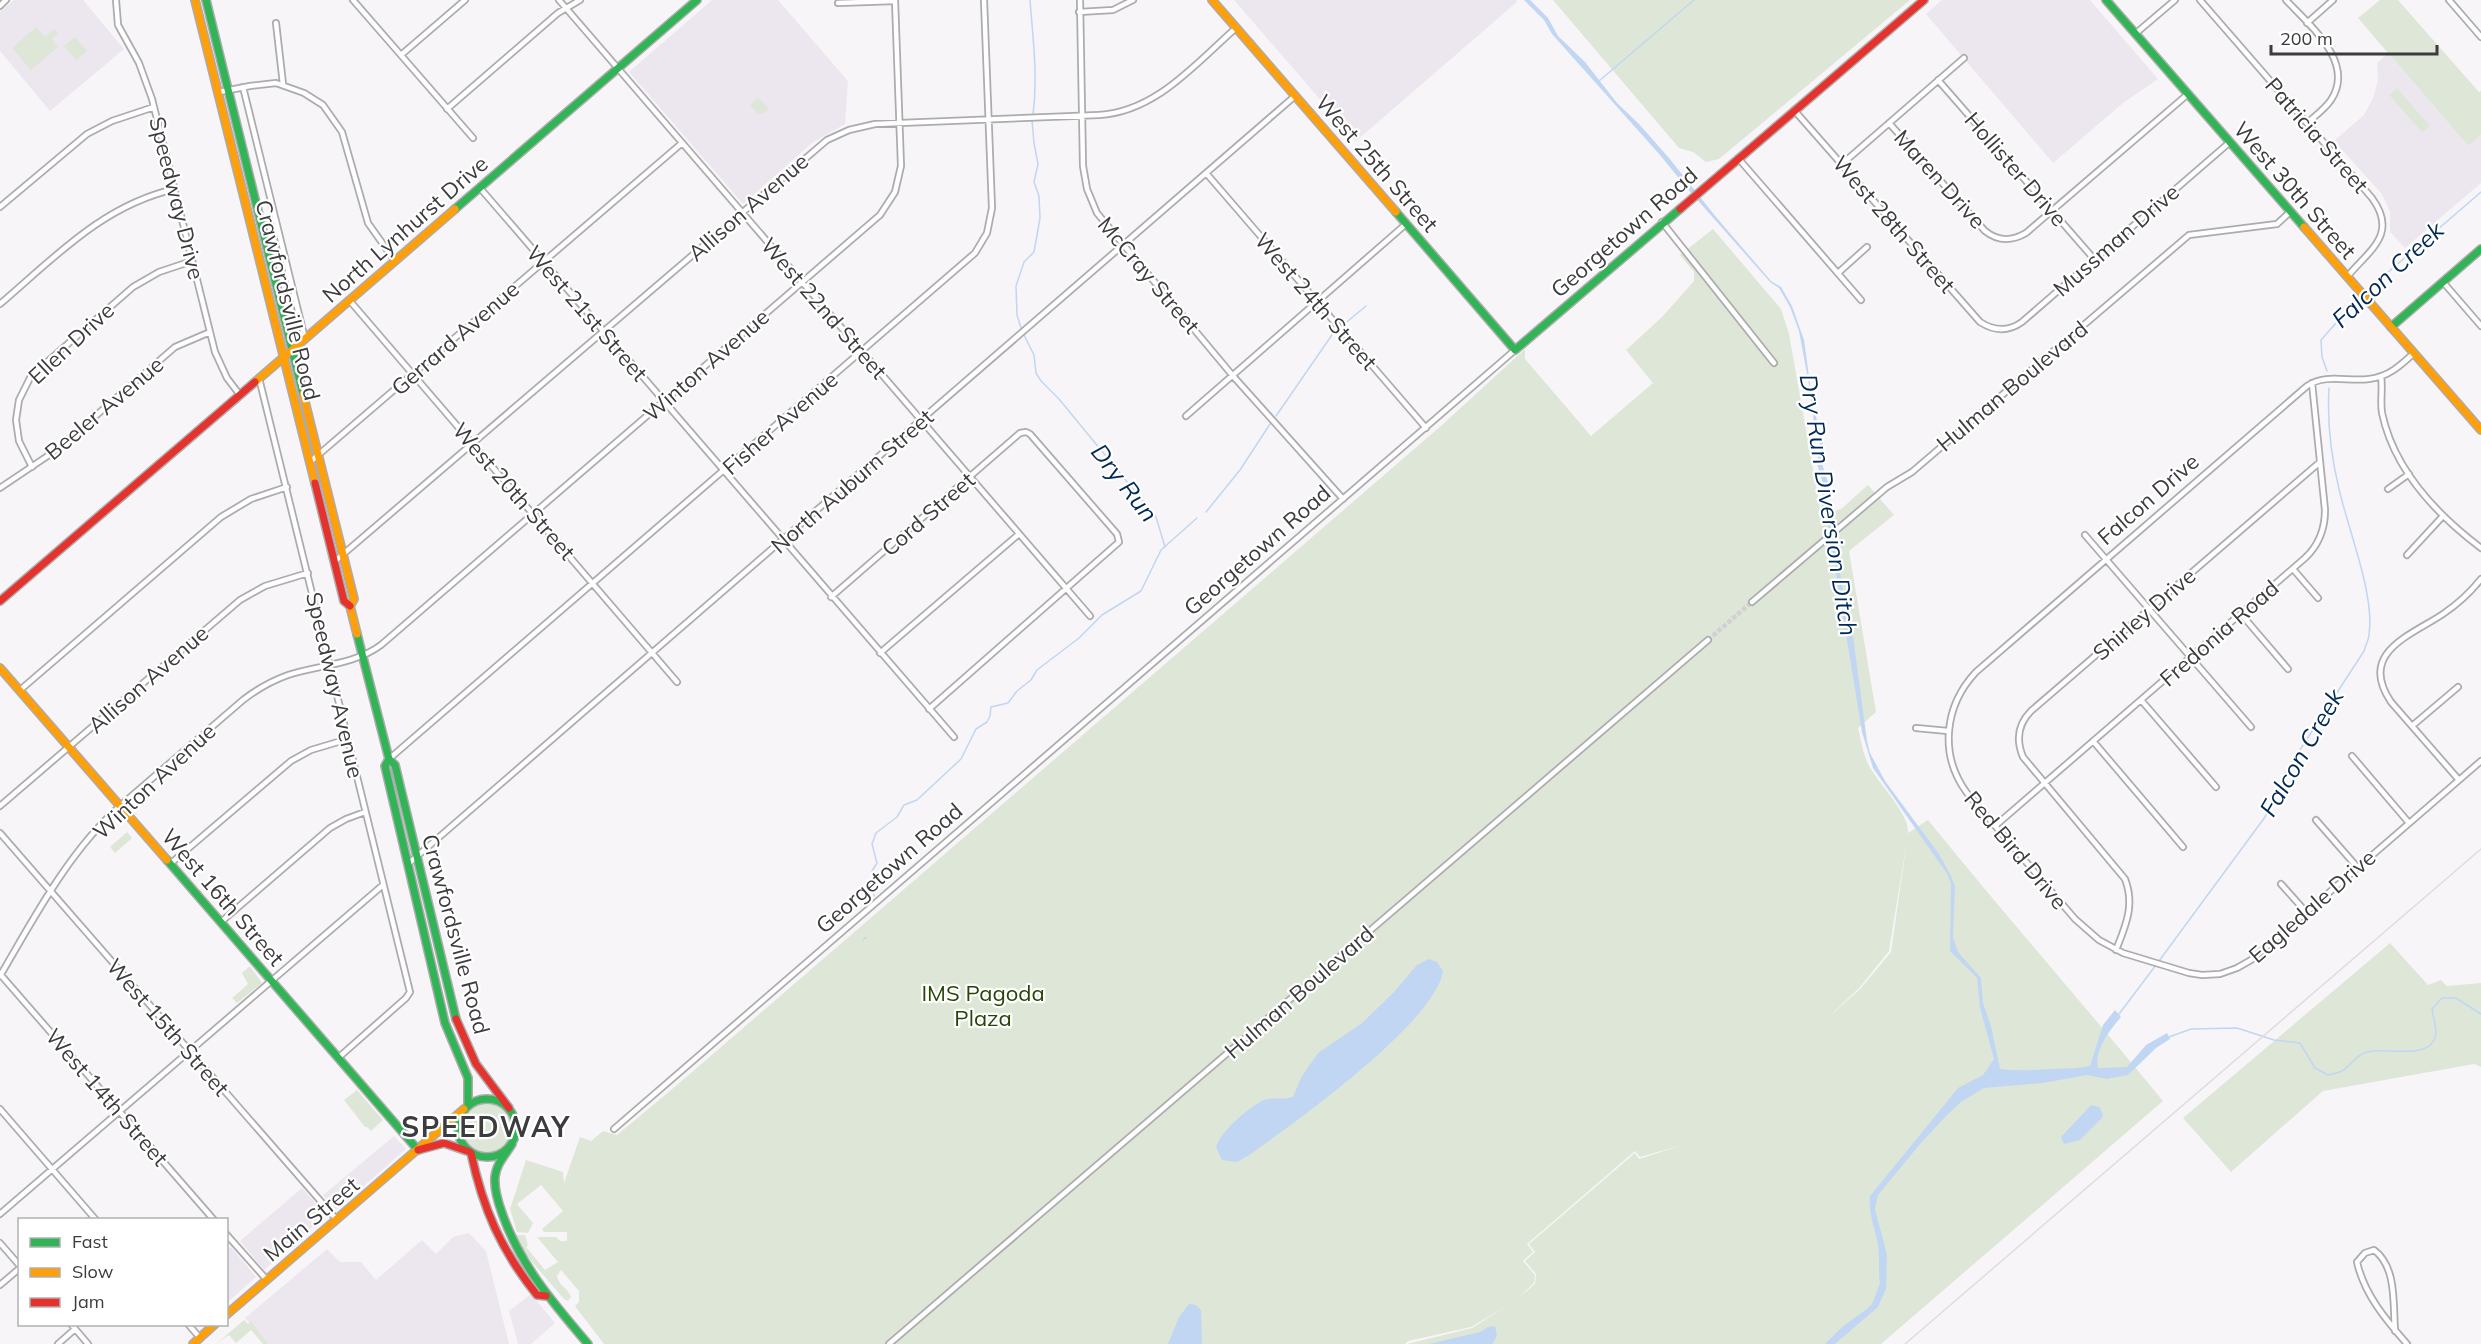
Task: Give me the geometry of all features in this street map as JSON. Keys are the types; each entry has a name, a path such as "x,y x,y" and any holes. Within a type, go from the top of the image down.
{"main road":[{"name":"Crawfordsville Road","path":"195,0 334,562 344,601 350,606 389,759 395,765 457,1023 476,1064 509,1108"},
{"name":"Crawfordsville Road","path":"206,0 354,599 350,606"},
{"name":"North Lynhurst Drive","path":"0,601 698,0"},
{"name":"West 25th Street","path":"1212,0 1515,350"},
{"name":"Georgetown Road","path":"1515,350 1924,0"},
{"name":"West 30th Street","path":"2106,0 2481,430"},
{"path":"2391,327 2481,249"},
{"name":"West 16th Street","path":"0,668 418,1150"},
{"name":"Crawfordsville Road","path":"389,759 385,766 448,1031 469,1081 466,1107"},
{"path":"512,1144 503,1153 491,1157 479,1156 471,1152 461,1142 458,1130 460,1117 466,1107 488,1098 500,1101 514,1115 517,1128 512,1144 496,1170 495,1185 513,1242 526,1266 544,1288 546,1296 588,1344"},
{"name":"Main Street","path":"228,1313 466,1107"},
{"name":"Main Street","path":"418,1150 444,1143 471,1152"},
{"path":"471,1152 485,1208 501,1246 517,1271 537,1294 546,1296"},
{"path":"193,1344 213,1326"}],"street":[{"path":"0,6 6,0"},
{"name":"Speedway Drive","path":"116,0 118,25 144,74 154,107 210,332 222,369 240,394"},
{"path":"353,0 473,138"},
{"path":"401,55 465,0"},
{"name":"West 22nd Street","path":"559,0 1090,616"},
{"path":"447,109 558,13 580,0"},
{"name":"Fisher Avenue","path":"389,759 967,261 982,243 990,224 992,208 984,0"},
{"name":"McCray Street","path":"1080,0 1083,166 1087,189 1097,213 1342,500"},
{"path":"1079,12 1113,10 1133,0"},
{"path":"2135,34 2175,0"},
{"name":"Patricia Street","path":"2200,0 2374,200 2380,211 2382,227 2379,242 2347,277"},
{"path":"2286,0 2329,48 2337,64 2338,74 2332,98 2307,123"},
{"path":"2307,23 2333,0"},
{"path":"2449,0 2481,37"},
{"path":"837,3 895,1"},
{"name":"Winton Avenue","path":"0,975 50,891 101,826 120,806 254,693 283,677 363,656 381,645 876,218 891,200 900,171 895,1"},
{"path":"276,23 283,84"},
{"name":"Allison Avenue","path":"334,562 827,140 862,126 1116,113 1152,99 1236,28"},
{"path":"1842,164 1964,58"},
{"name":"Hollister Drive","path":"1938,80 2094,258"},
{"path":"219,92 269,83 283,84 313,97 337,122 344,138 366,218 372,231 395,261"},
{"name":"Crawfordsville Road","path":"243,87 304,339"},
{"name":"Maren Drive","path":"1889,123 1991,236 2002,240 2026,234 2188,94"},
{"name":"North Auburn Street","path":"408,864 783,542 1295,96"},
{"path":"0,207 87,134 112,121 154,107"},
{"name":"West 28th Street","path":"1794,110 1980,322 2000,330"},
{"name":"Mussman Drive","path":"2000,330 2012,328 2022,322 2230,142"},
{"name":"Gerrard Avenue","path":"310,462 682,143"},
{"path":"1738,158 1861,300"},
{"name":"West 24th Street","path":"1206,173 1426,428"},
{"name":"West 21st Street","path":"480,188 783,542 954,737"},
{"path":"0,304 99,221 135,201 175,189"},
{"name":"Hulman Boulevard","path":"1752,602 1887,487 1912,472 2189,235 2277,224 2290,212"},
{"path":"1662,222 1774,363"},
{"path":"1186,416 1406,224"},
{"path":"1838,273 1867,248"},
{"name":"Ellen Drive","path":"32,467 20,444 16,426 19,400 31,376 133,287 159,272 192,261"},
{"path":"2443,282 2481,326"},
{"name":"West 20th Street","path":"350,301 677,682"},
{"name":"Beeler Avenue","path":"0,488 55,451 175,347 210,332"},
{"name":"Georgetown Road","path":"614,1129 1515,350"},
{"path":"2312,383 2336,378 2364,380 2381,376 2397,368 2414,353"},
{"path":"2381,376 2382,410 2394,449 2409,474 2444,516 2481,548"},
{"name":"Speedway Avenue","path":"259,378 410,992 405,1000 338,1058"},
{"name":"Fredonia Road","path":"1995,826 2312,551 2323,528 2325,510 2312,383"},
{"name":"Falcon Drive","path":"1948,731 1958,696 1976,672 2312,383"},
{"name":"Cord Street","path":"831,597 1025,432 1030,434 1118,534 1117,546 1068,589"},
{"name":"Shirley Drive","path":"2116,950 2130,910 2130,897 2125,879 2026,761 2020,749 2019,734 2024,719 2320,462"},
{"path":"2388,489 2409,474"},
{"path":"20,691 220,517 251,499 287,487"},
{"path":"2406,555 2444,516"},
{"path":"880,653 1019,534"},
{"path":"2085,535 2251,726"},
{"path":"2293,569 2318,598"},
{"name":"Allison Avenue","path":"0,807 240,600 270,584 308,573"},
{"path":"2459,780 2391,702 2385,691 2382,671 2386,656 2396,642 2449,610 2481,579"},
{"path":"929,709 1068,589"},
{"path":"2241,614 2288,669"},
{"name":"Hulman Boulevard","path":"889,1344 1708,640"},
{"path":"2412,726 2458,687"},
{"path":"2141,700 2216,787"},
{"path":"1917,728 1948,731"},
{"name":"Red Bird Drive","path":"1948,731 1949,753 1956,776 1965,791 2078,922 2099,940 2116,950"},
{"path":"170,864 291,761 320,746 348,739"},
{"path":"2093,741 2183,847"},
{"path":"2352,756 2409,823"},
{"name":"Eagledale Drive","path":"2116,950 2163,966 2202,975 2215,975 2233,970 2251,960 2481,761"},
{"path":"221,922 330,828 366,812"},
{"path":"2316,820 2358,867"},
{"name":"West 15th Street","path":"0,833 337,1220"},
{"path":"2281,884 2306,912"},
{"path":"0,1214 383,885"},
{"name":"West 14th Street","path":"0,975 212,1218"},
{"path":"0,1109 94,1218"},
{"path":"228,1236 267,1280"},
{"path":"0,1243 18,1265"},
{"path":"2395,1331 2389,1267 2383,1257 2374,1250 2365,1253 2357,1262 2360,1274 2373,1301 2395,1331 2407,1344"},
{"path":"0,1285 18,1269"},
{"path":"73,1326 88,1344"},
{"path":"190,1326 200,1338"},
{"path":"58,1344 75,1329"}],"shaded area":[{"path":"14,0 83,0 124,49 50,111 0,51 0,12"},
{"path":"712,0 778,0 848,81 845,124 812,143 743,204 629,72"},
{"path":"1234,0 1516,0 1517,2 1356,141"},
{"path":"1942,0 2090,0 2158,79 2123,103 2053,163 1926,14"},
{"path":"2388,53 2468,146 2481,135 2481,183 2405,248 2390,232 2390,212 2382,194 2334,141 2364,115 2373,98 2378,80 2377,63"},
{"path":"394,1136 406,1149 336,1210 323,1195"},
{"path":"302,1188 326,1215 264,1270 240,1241"},
{"path":"469,1233 486,1251 509,1344 267,1344 245,1318 327,1249 340,1262 361,1262 376,1280 422,1240 436,1254 453,1237"},
{"path":"231,1247 256,1277 228,1302 228,1250"},
{"path":"531,1294 555,1323 531,1344 518,1344 509,1311"}],"green space":[{"path":"1553,0 1910,0 1719,159 1706,162 1693,152 1679,148"},
{"path":"2380,0 2398,0 2479,92 2481,91 2481,135 2468,146 2358,18"},
{"path":"36,27 45,37 54,29 58,33 52,39 58,47 31,70 12,48"},
{"path":"75,37 87,51 76,60 64,46"},
{"path":"2397,88 2430,126 2422,132 2389,95"},
{"path":"758,97 769,109 762,114 758,114 750,105"},
{"name":"IMS Pagoda Plaza","path":"1713,229 1781,309 1789,334 1821,514 1841,509 1868,485 1894,515 1849,551 1876,712 1858,728 1868,764 1899,808 1908,833 1928,820 2163,1101 1881,1344 1407,1344 1472,1328 1505,1307 1471,1327 1408,1341 1405,1344 604,1344 575,1306 579,1302 579,1291 561,1270 557,1276 571,1297 568,1301 520,1248 515,1235 525,1235 528,1245 526,1247 545,1270 558,1262 537,1237 556,1237 560,1241 567,1241 567,1232 544,1232 542,1229 563,1211 541,1185 517,1204 533,1223 528,1233 517,1232 510,1209 526,1160 563,1172 564,1183 580,1137 591,1141 603,1131 617,1135 677,1085 1442,425 1525,349 1525,359 1591,436 1653,383 1626,350 1662,317 1694,281 1694,272 1680,255","holes":["1907,840 1891,952 1861,988 1827,1019 1860,987 1889,951","1682,1145 1639,1159 1635,1153 1529,1244 1535,1252 1525,1261 1536,1274 1535,1284 1519,1297 1534,1283 1535,1275 1523,1261 1533,1252 1527,1244 1635,1151 1640,1157"]},
{"path":"127,832 132,838 115,853 110,847"},
{"path":"2390,943 2428,985 2441,980 2447,986 2481,983 2481,1067 2474,1064 2323,1091 2231,1172 2183,1118"},
{"path":"250,966 262,983 237,1003 232,998 248,984 242,973"},
{"path":"357,1090 383,1120 371,1131 365,1127 344,1100"},
{"path":"481,1099 493,1099 508,1107 516,1122 516,1134 508,1149 493,1157 481,1157 466,1149 458,1134 458,1122 466,1107"},
{"path":"244,1320 248,1324 251,1321 268,1344 263,1344 251,1330 236,1343 229,1335 216,1344"}],"water":[{"path":"1524,0 1530,0 1548,18 1558,36 1585,62 1617,103 1669,158 1771,281 1781,287 1792,306 1804,340 1813,406 1823,442 1821,461 1829,485 1825,504 1826,517 1830,522 1835,542 1853,636 1870,753 1885,781 1939,854 1955,886 1953,937 1958,952 1981,978 1983,1003 1991,1026 2000,1069 2032,1070 2090,1066 2103,1025 2115,1010 2121,1017 2101,1047 2097,1061 2098,1068 2127,1067 2146,1045 2167,1033 2170,1039 2156,1048 2128,1075 2107,1079 2087,1075 2043,1083 1984,1088 1961,1102 1920,1144 1878,1195 1875,1209 1887,1255 1886,1289 1878,1307 1835,1344 1825,1344 1842,1327 1872,1304 1880,1283 1879,1250 1871,1215 1870,1196 1958,1088 1983,1075 1994,1059 1980,1008 1977,978 1950,951 1951,884 1948,875 1873,768 1862,732 1828,524 1821,513 1823,483 1817,464 1820,442 1815,431 1799,331 1790,307 1779,288 1770,282 1552,34 1544,20"},
{"path":"1429,959 1437,962 1443,971 1435,992 1416,1017 1391,1043 1329,1096 1251,1154 1237,1162 1222,1160 1216,1147 1223,1134 1236,1120 1264,1100 1293,1097 1302,1076 1318,1053 1362,1023 1394,992 1417,965"},
{"path":"2091,1105 2099,1107 2103,1114 2102,1118 2080,1140 2064,1144 2061,1137"},
{"path":"1189,1304 1196,1305 1201,1310 1202,1344 1168,1344 1179,1317"},
{"path":"1495,1326 1497,1336 1492,1344 1429,1344 1480,1332"}],"waterway":[{"name":"Dry Run","path":"1030,0 1035,72 1033,115"},
{"path":"1599,81 1694,0"},
{"name":"Dry Run","path":"1022,331 1017,315 1016,286 1024,262 1034,252 1040,218 1039,196 1034,182 1038,164 1032,120"},
{"name":"Falcon Creek","path":"2364,293 2481,192"},
{"name":"Falcon Creek","path":"2327,371 2322,357 2321,340 2360,296"},
{"path":"1343,325 1366,306"},
{"path":"1276,416 1334,332"},
{"name":"Dry Run","path":"1024,335 1034,355 1036,373 1041,381 1059,399 1156,517 1165,547"},
{"name":"Falcon Creek","path":"2159,961 2265,817 2287,770 2364,651 2368,638 2370,618 2365,582 2339,489 2332,452 2329,388"},
{"path":"1206,512 1240,470 1270,424"},
{"name":"Dry Run","path":"874,896 872,871 877,863 872,844 876,833 897,817 904,805 917,800 961,759 976,729 987,722 991,707 1008,703 1017,691 1031,680 1037,670 1079,638 1102,615 1141,591 1161,550 1197,518"},
{"name":"Dry Run","path":"863,940 866,937"},
{"name":"Falcon Creek","path":"2119,1014 2156,965"},
{"path":"2169,1037 2191,1029 2237,1028 2274,1040 2300,1043 2315,1068 2328,1075 2342,1071 2367,1052 2408,1051 2427,1047 2433,1042 2436,1032 2432,1009 2442,998 2456,998 2481,1014"}],"tunnel":[{"path":"1708,640 1752,602"}],"railway":[{"path":"1905,1344 2481,849"}],"traffic: fast":[{"path":"206,0 303,394"},
{"path":"455,209 697,0"},
{"path":"2106,0 2304,227"},
{"path":"1396,212 1515,350 1680,209"},
{"path":"2391,327 2481,249"},
{"path":"357,634 389,759 395,765 456,1019"},
{"path":"389,759 385,766 445,1023 468,1078 468,1106"},
{"path":"167,860 418,1150"},
{"path":"481,1099 493,1099 508,1107 516,1122 516,1128 516,1134 508,1149 493,1157 481,1157 466,1149 458,1134 458,1122 466,1107 481,1099"},
{"path":"512,1144 499,1163 495,1177 498,1200 509,1232 539,1283 588,1344"}],"traffic: slow":[{"path":"195,0 315,483"},
{"path":"1212,0 1396,212"},
{"path":"255,382 455,209"},
{"path":"2304,227 2481,430"},
{"path":"303,394 354,599 350,606 357,634"},
{"path":"0,668 167,860"},
{"path":"228,1313 464,1109"},
{"path":"193,1344 213,1326"}],"traffic: jam":[{"path":"1680,209 1924,0"},
{"path":"0,601 255,382"},
{"path":"315,483 344,601 350,606"},
{"path":"456,1019 476,1064 509,1108"},
{"path":"418,1150 444,1143 470,1152"},
{"path":"471,1153 481,1192 503,1245 537,1295 546,1296"}],"district":[{"name":"SPEEDWAY","path":"486,1127"}],"water label":[{"name":"Dry Run Diversion Ditch","path":"1828,505"}]}
